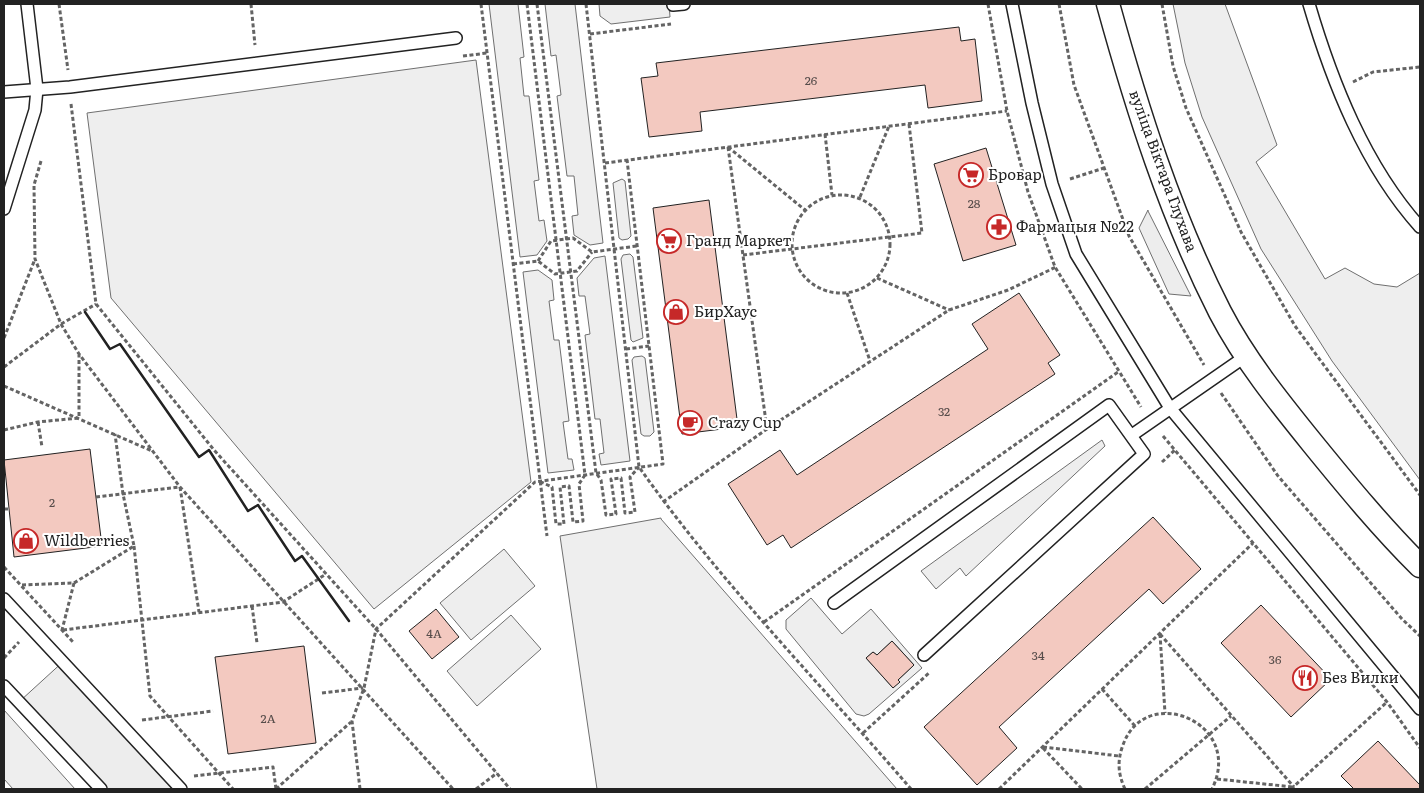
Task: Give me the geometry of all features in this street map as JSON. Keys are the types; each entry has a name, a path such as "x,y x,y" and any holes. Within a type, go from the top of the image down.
{"street":[{"name":"вуліца Віктара Глухава","path":"1108,4 1133,94 1179,224 1220,312 1246,356 1280,404 1378,524 1420,566"}],"lane":[{"path":"4,208 35,110 37,89 27,4"},
{"path":"1012,4 1032,103 1052,184 1076,254 1170,408 1420,710"},
{"path":"1309,4 1339,88 1372,160 1420,227"},
{"path":"4,92 70,87 456,38"},
{"path":"1132,435 1246,356"},
{"path":"834,603 1109,405 1144,454 924,655"},
{"path":"4,599 181,789"},
{"path":"4,686 101,789"}],"path":[{"path":"60,4 96,304 214,450 376,629 510,789"},
{"path":"482,4 547,536"},
{"path":"527,4 585,475 579,484 583,520 573,522 569,486 560,486 564,524 556,524 552,487 540,481"},
{"path":"537,4 596,474 602,480 606,515 616,514 611,479 620,478 625,513 634,512 630,477 639,467"},
{"path":"586,4 639,467 663,502 764,622 911,789"},
{"path":"663,502 767,428 949,310 1008,290 1055,267 1028,192 1007,111 988,4"},
{"path":"1059,4 1074,85 1129,236 1208,372"},
{"path":"1162,4 1174,66 1186,108 1241,232 1295,326 1420,495"},
{"path":"590,34 675,24"},
{"path":"1339,88 1372,72 1420,67"},
{"path":"604,163 1007,111"},
{"path":"743,255 922,233 909,124"},
{"path":"860,197 890,126"},
{"path":"826,134 832,195"},
{"path":"728,147 805,210"},
{"path":"728,147 767,428"},
{"path":"42,156 34,185 36,259 61,324 79,354 180,487 283,602 364,688 453,789"},
{"path":"360,789 352,721 364,688 376,629 535,482 663,464 627,160"},
{"path":"846,194 860,197 874,207 885,220 890,237 890,252 877,278 864,288 847,293 821,290 810,283 794,261 792,234 797,221 805,210 822,198 846,194"},
{"path":"538,261 551,242 573,238 592,252 637,246"},
{"path":"513,264 538,261 555,274 577,272 592,252"},
{"path":"4,338 36,259"},
{"path":"877,278 949,310"},
{"path":"847,293 870,361"},
{"path":"4,367 61,324 96,304"},
{"path":"626,349 649,346"},
{"path":"79,354 79,418"},
{"path":"764,622 1118,372"},
{"path":"4,386 152,452"},
{"path":"1219,390 1278,476 1402,619 1420,636"},
{"path":"4,430 38,422 79,418"},
{"path":"38,422 42,447"},
{"path":"115,434 123,494 134,546 150,696 233,789"},
{"path":"96,497 180,487"},
{"path":"180,487 199,612"},
{"path":"999,789 1253,543 1387,702 1420,748"},
{"path":"22,585 74,583 134,546"},
{"path":"4,567 62,630"},
{"path":"62,630 283,602 326,574"},
{"path":"62,630 74,583"},
{"path":"252,606 257,643"},
{"path":"1160,634 1165,713"},
{"path":"1160,634 1292,788"},
{"path":"322,693 364,688"},
{"path":"1102,689 1135,726"},
{"path":"1217,779 1292,788 1387,702"},
{"path":"141,720 213,711"},
{"path":"1125,789 1119,772 1119,756 1125,739 1135,726 1149,717 1165,713 1181,715 1196,721 1209,734 1216,747 1219,762 1217,779 1212,789"},
{"path":"1145,789 1231,716"},
{"path":"276,789 352,721"},
{"path":"1042,747 1119,756"},
{"path":"1042,747 1082,789"},
{"path":"191,776 274,767 276,789"},
{"path":"476,789 496,773"}],"shaded area":[{"path":"489,4 518,4 524,57 520,58 524,96 529,96 539,180 534,181 539,221 544,220 547,241 537,255 520,257"},
{"path":"545,4 575,4 603,243 590,245 574,235 572,216 578,215 574,176 567,176 557,96 561,95 556,55 551,56"},
{"path":"599,4 669,4 670,17 611,24 600,16"},
{"path":"1173,4 1225,4 1277,145 1256,162 1325,279 1345,268 1374,284 1397,287 1420,273 1420,480 1332,361 1261,249 1202,117 1185,63"},
{"path":"476,60 531,482 374,609 111,298 87,113"},
{"path":"622,179 625,181 631,236 628,239 622,240 619,238 613,183"},
{"path":"1148,210 1191,296 1169,294 1139,228"},
{"path":"630,254 633,257 643,338 633,342 631,340 621,259 623,255"},
{"path":"605,256 630,461 601,465 599,454 604,453 600,419 595,419 585,335 590,334 585,296 579,296 577,278 594,258"},
{"path":"538,270 552,280 554,300 549,301 554,340 559,340 569,421 563,422 568,459 572,459 574,470 548,473 523,272"},
{"path":"642,356 645,358 654,432 650,436 641,434 632,360 634,357"},
{"path":"1102,440 1105,446 966,576 960,568 936,589 921,571"},
{"path":"661,518 897,789 597,789 560,536"},
{"path":"504,549 535,586 471,640 440,603"},
{"path":"811,598 842,634 871,609 922,668 869,714 864,716 856,714 786,629 786,620","holes":["892,641 914,665 898,680 899,682 893,688 866,658 873,652 877,655"]},
{"path":"511,615 541,649 477,706 447,671"},
{"path":"66,659 184,789 99,789 20,701"},
{"path":"4,710 75,789 13,789 4,779"}],"building":[{"path":"959,27 961,41 975,39 982,101 928,108 925,85 700,112 702,131 649,137 641,78 658,76 656,63"},
{"path":"986,148 1016,245 963,261 934,164"},
{"path":"709,200 738,427 682,434 653,208"},
{"path":"1019,293 1060,355 1048,363 1055,374 791,548 783,535 767,545 728,484 780,450 797,475 988,349 972,324"},
{"path":"90,449 102,546 14,557 4,460"},
{"path":"1153,517 1201,569 1163,604 1149,589 999,727 1017,748 977,785 924,727"},
{"path":"1261,605 1331,679 1291,717 1221,643"},
{"path":"436,609 459,637 432,659 409,631"},
{"path":"892,641 914,665 898,680 900,682 893,688 866,658 873,652 877,655"},
{"path":"304,646 316,743 228,754 215,657"},
{"path":"1378,741 1420,785 1420,789 1354,789 1341,776"}],"wall":[{"path":"85,312 110,349 120,344 199,457 209,450 248,511 258,505 295,561 302,556 349,621"}],"place":[{"name":"Бровар","path":"971,175"},
{"name":"Фармацыя №22","path":"999,227"},
{"name":"Гранд Маркет","path":"669,241"},
{"name":"БирХаус","path":"676,312"},
{"name":"Crazy Cup","path":"690,423"},
{"name":"Wildberries","path":"26,541"},
{"name":"Без Вилки","path":"1305,678"}]}
